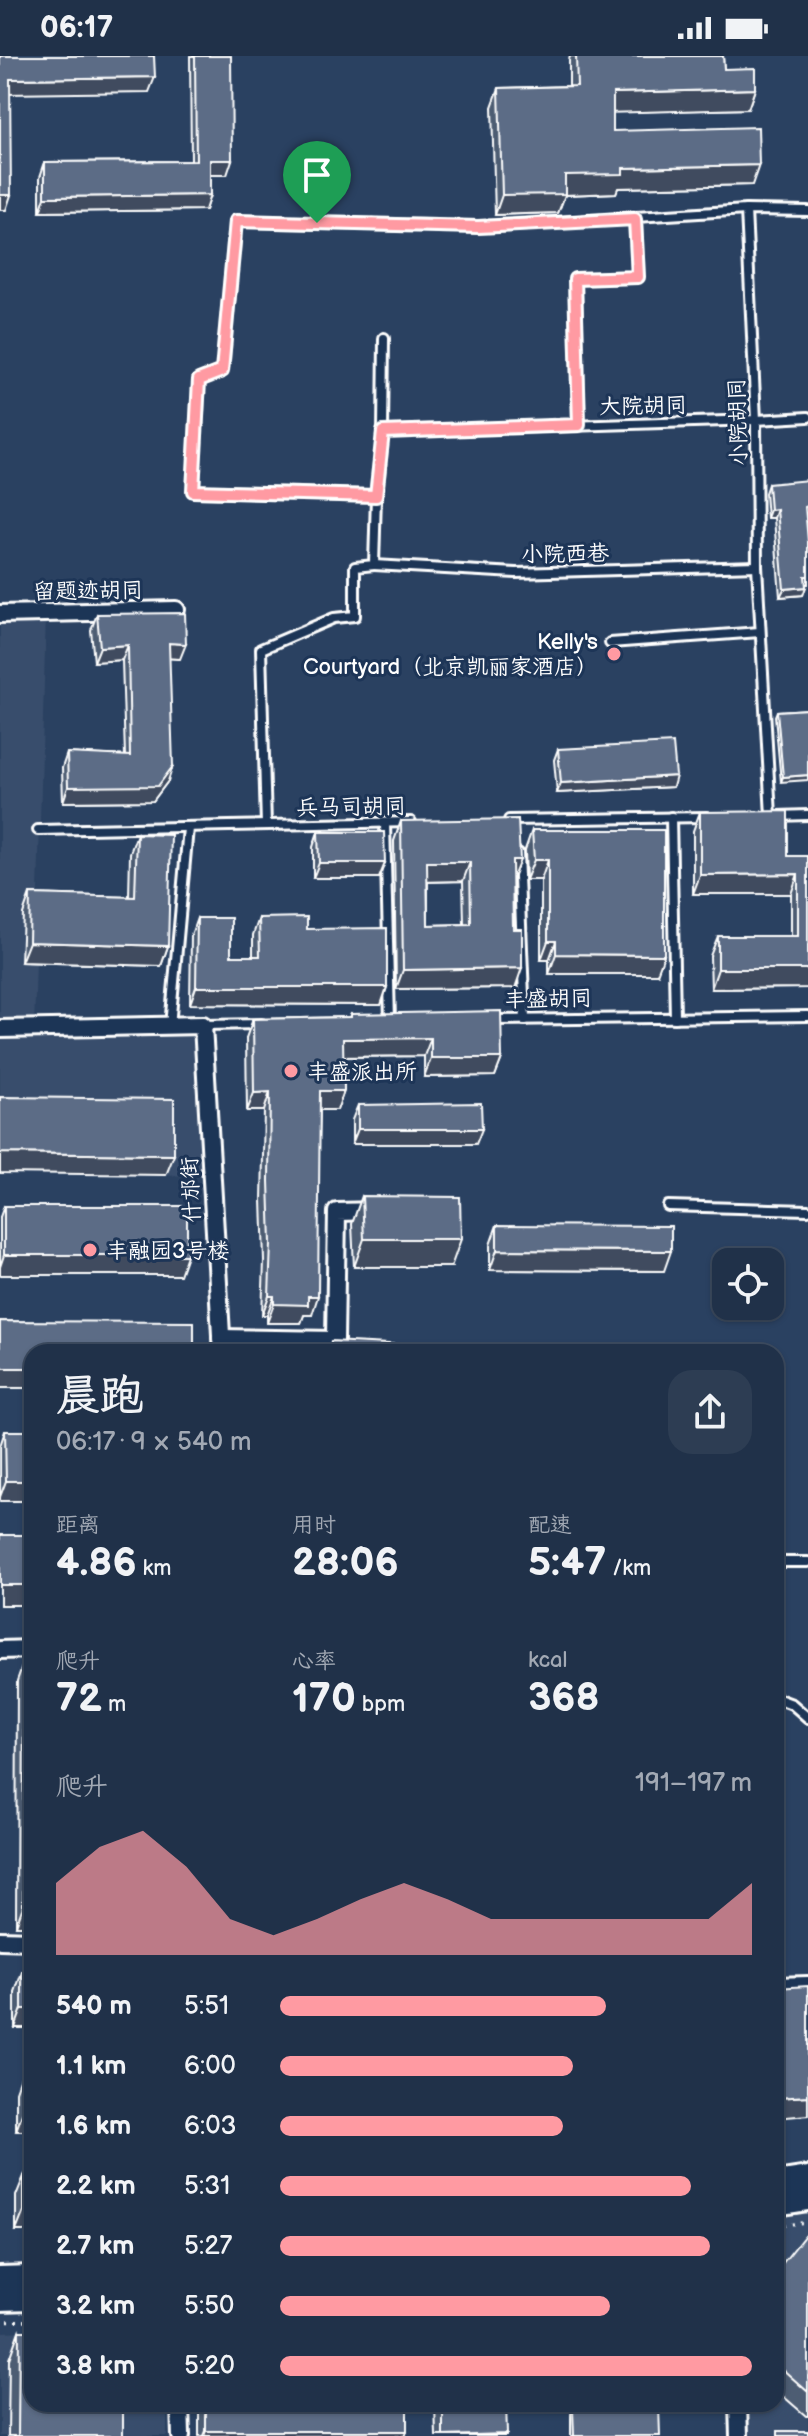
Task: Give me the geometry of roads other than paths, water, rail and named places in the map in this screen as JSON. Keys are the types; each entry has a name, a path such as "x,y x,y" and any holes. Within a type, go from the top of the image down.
{"main road":[{"path":"784,2182 808,2178"},
{"path":"784,2203 808,2199"},
{"path":"0,2278 24,2277"},
{"path":"0,2299 24,2298"}],"street":[{"name":"留题迹胡同","path":"0,614 176,610"},
{"path":"0,1029 203,1025"},
{"name":"什邡街","path":"203,1025 222,1344"},
{"path":"245,1344 335,1340 337,1212 394,1211"},
{"path":"0,1650 24,1649"},
{"path":"0,1940 24,1941"},
{"path":"784,1986 808,1985"},
{"path":"180,2412 181,2436"},
{"path":"738,2412 739,2436"}],"lane":[{"path":"376,496 193,491 199,380 222,371 236,221 478,227 746,210 808,211"},
{"name":"小院胡同","path":"746,210 756,420 757,566 771,816"},
{"path":"579,425 575,279 638,277 635,219"},
{"path":"266,825 261,649 334,618 355,616 355,567 374,565 376,496 383,432 384,338"},
{"name":"大院胡同","path":"383,432 808,417"},
{"name":"小院西巷","path":"374,565 516,573 757,566"},
{"path":"610,643 760,632"},
{"path":"757,816 808,815"},
{"path":"671,817 675,1018"},
{"path":"502,821 714,817"},
{"path":"517,820 525,1020"},
{"name":"兵马司胡同","path":"38,830 415,822"},
{"path":"385,823 390,1022"},
{"path":"170,1026 188,828"},
{"name":"丰盛胡同","path":"480,1021 808,1016"},
{"path":"374,1022 405,1022"},
{"path":"203,1025 265,1024"},
{"path":"668,1206 808,1210"},
{"path":"784,1562 808,1562"},
{"path":"784,1701 808,1718"}],"place":[{"name":"Kelly's Courtyard（北京凯丽家酒店）","path":"614,654"},
{"name":"丰盛派出所","path":"291,1071"},
{"name":"丰融园3号楼","path":"90,1250"}]}
